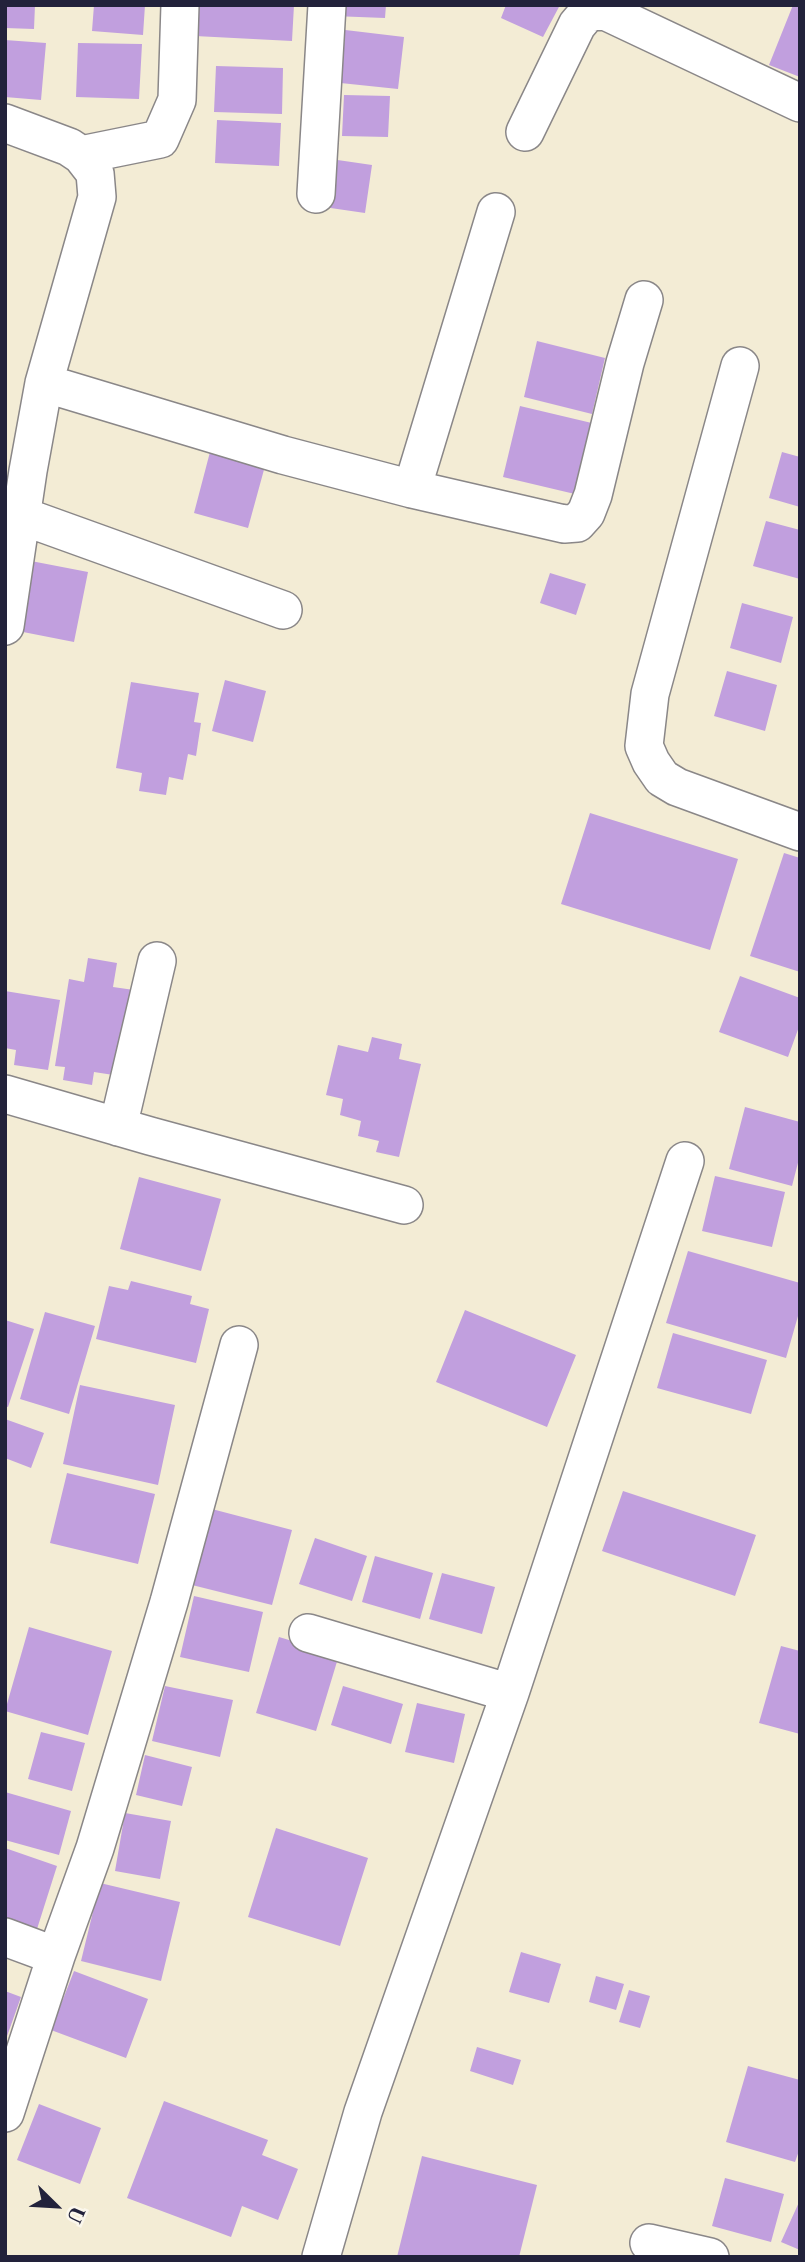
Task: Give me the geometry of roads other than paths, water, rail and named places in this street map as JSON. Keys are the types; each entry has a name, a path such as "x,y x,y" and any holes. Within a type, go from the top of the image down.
{"street":[{"path":"81,155 160,139 177,100 180,5"},
{"path":"316,194 327,5"},
{"path":"525,132 577,25 588,12 606,8 800,103"},
{"path":"5,123 69,147 81,155 95,173 97,197 17,470 22,516 5,626"},
{"path":"412,489 496,212"},
{"path":"44,383 283,455 412,489 564,524 577,523 586,513 593,495 625,363 644,300"},
{"path":"740,366 650,694 645,746 651,762 662,778 677,787 800,832"},
{"path":"22,516 284,610"},
{"path":"118,1127 157,961"},
{"path":"5,1094 404,1205"},
{"path":"321,2257 363,2112 510,1693 685,1161"},
{"path":"5,2113 111,1796 173,1588 239,1345"},
{"path":"308,1633 510,1693"},
{"path":"5,1937 56,1956"},
{"path":"649,2243 710,2257"}]}
